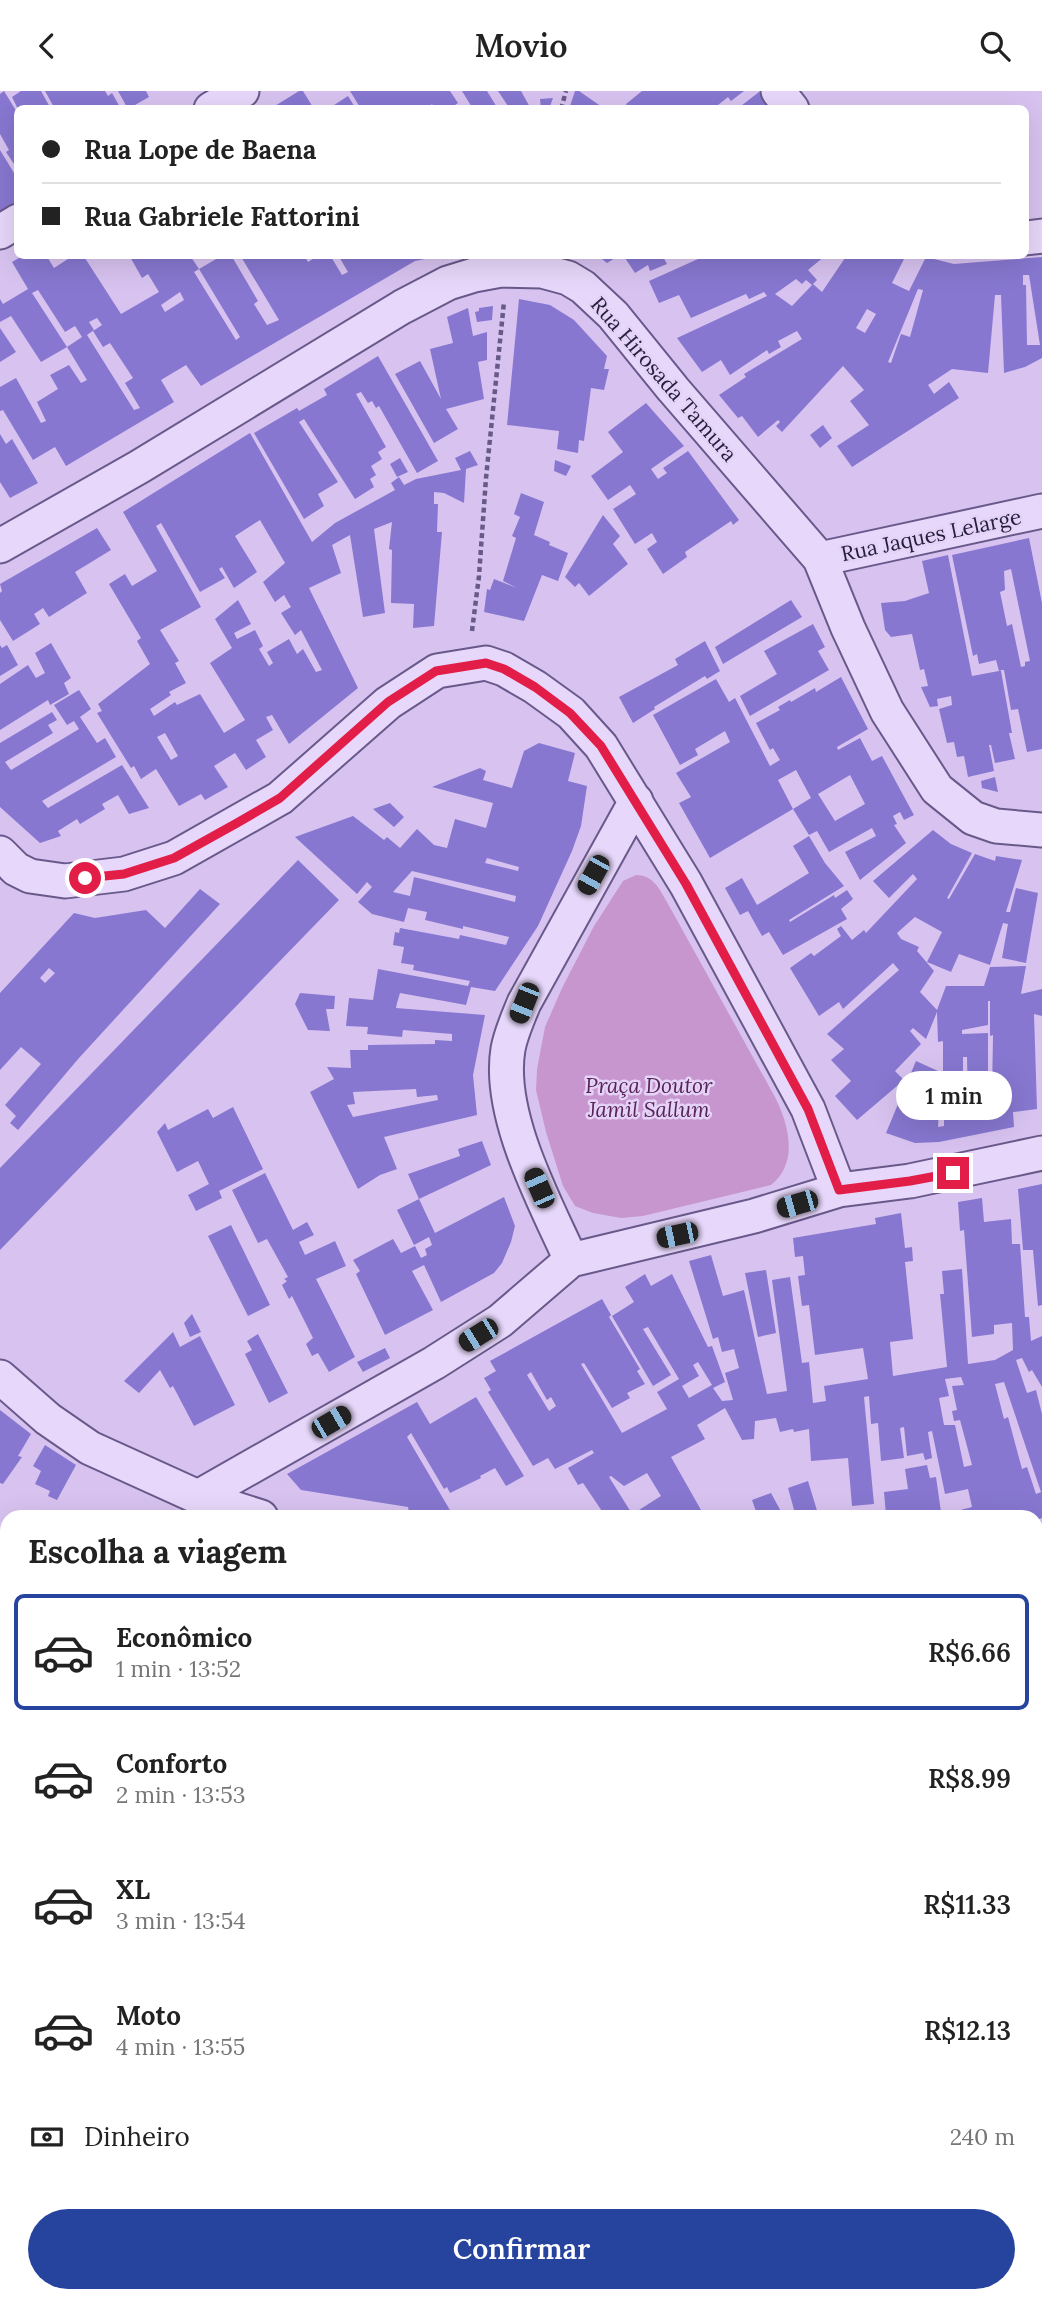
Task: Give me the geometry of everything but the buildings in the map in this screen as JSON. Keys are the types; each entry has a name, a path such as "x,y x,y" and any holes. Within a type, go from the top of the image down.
{"street":[{"path":"218,105 242,91"},
{"path":"778,91 789,105"},
{"name":"Rua Hirosada Tamura","path":"0,546 139,467 402,307 448,283 474,275 507,270 542,271 568,278 596,297 613,315 673,389 820,559 848,628 887,711 937,789 973,818 996,826 1042,830"},
{"name":"Rua Jaques Lelarge","path":"820,559 1042,511"},
{"path":"0,853 16,869 30,876 65,881 124,874 174,858 280,798 388,702 436,671 486,663 504,669 535,687 570,713 601,746 686,884 808,1109 839,1190"},
{"path":"571,1260 528,1163 517,1131 510,1097 508,1050 524,1003 636,801"},
{"path":"198,1497 434,1363 500,1321 571,1260 754,1216 839,1190 910,1181 1042,1153"},
{"path":"0,1377 48,1419 90,1448 198,1497 239,1510"}],"path":[{"path":"467,665 507,270"}],"green space":[{"name":"Praça Doutor Jamil Sallum","path":"636,875 647,877 661,892 775,1097 784,1119 789,1143 785,1166 771,1185 643,1216 621,1218 593,1213 575,1206 563,1186 536,1090 545,1027 562,988 594,926 623,881"}],"route":[{"path":"85,878 124,874 174,858 280,798 388,702 436,671 486,663 504,669 535,687 570,713 601,746 686,884 808,1109 839,1190 953,1173"}]}
